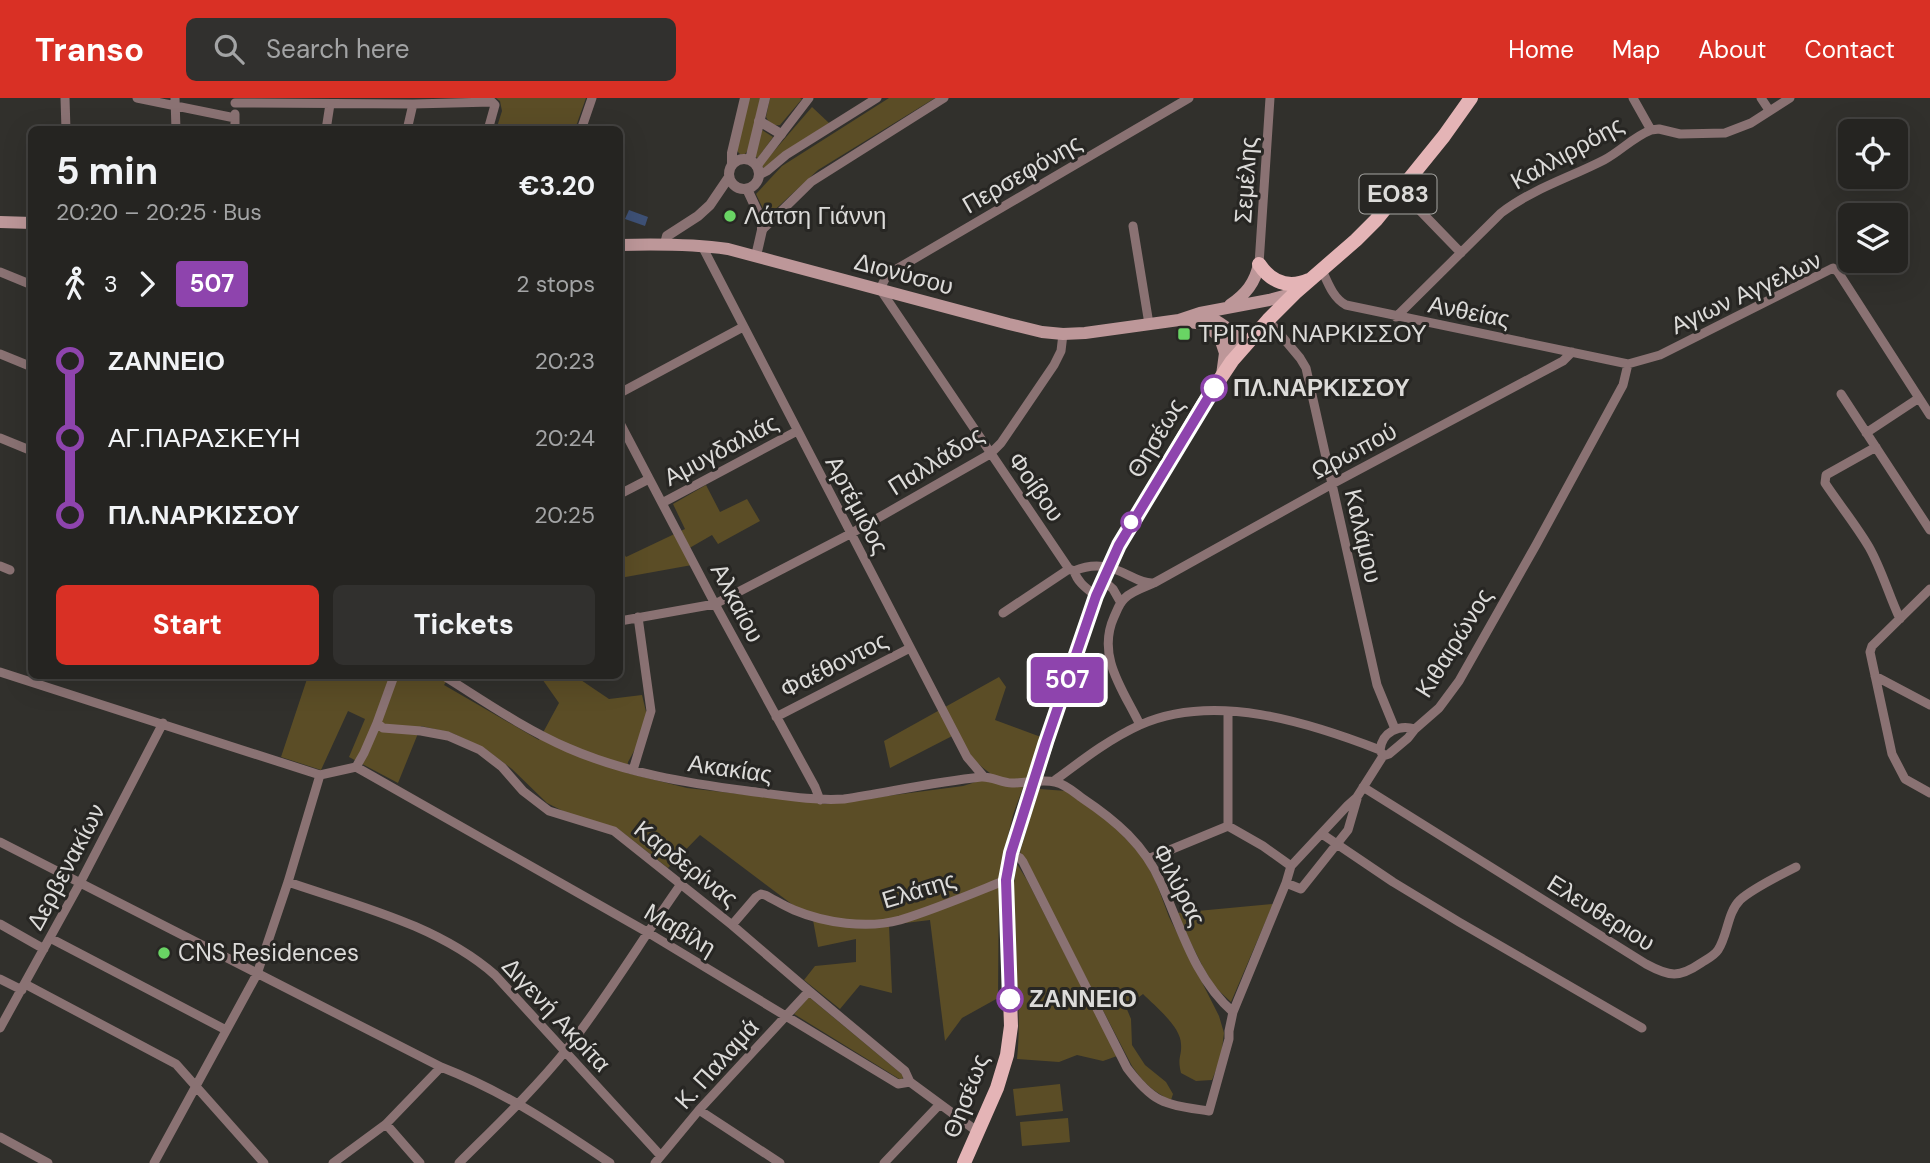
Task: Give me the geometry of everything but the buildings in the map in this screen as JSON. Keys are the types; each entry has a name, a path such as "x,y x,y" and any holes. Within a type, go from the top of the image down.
{"main road":[{"name":"Θησέως","path":"964,1163 997,1088 1007,1055 1011,1026 1006,880 1011,853 1105,574 1130,525 1222,375 1268,320 1356,240 1401,191 1471,98"},
{"path":"0,222 28,223"},
{"name":"Διονύσου","path":"623,245 665,244 728,249 1009,324 1063,334 1179,320 1295,293"},
{"path":"1259,264 1265,273 1278,282 1294,284 1318,274"},
{"path":"1225,308 1247,291 1259,264"},
{"path":"1200,313 1217,321 1240,341 1242,349"},
{"name":"Διονύσου","path":"1179,320 1204,324 1234,348 1242,349"},
{"path":"1219,335 1225,354 1222,375"}],"street":[{"path":"65,98 66,126"},
{"path":"137,98 175,102 235,118"},
{"path":"582,126 592,98"},
{"path":"733,163 732,153 745,98"},
{"path":"729,177 738,188 755,184 760,121 765,98"},
{"path":"755,167 809,98"},
{"path":"665,244 667,236 710,205 729,177 733,163 741,159 767,171 786,155 877,98"},
{"path":"762,230 811,182 944,98"},
{"name":"Περσεφόνης","path":"880,289 886,277 895,270 1189,98"},
{"name":"Σεμέλης","path":"1259,264 1270,98"},
{"path":"1633,98 1651,130"},
{"path":"1761,98 1769,110"},
{"name":"Καλλιρρόης","path":"1396,317 1501,213 1515,203 1603,160 1651,130 1680,134 1726,133 1751,123 1790,98"},
{"path":"235,126 235,101 330,104 492,102 495,105 489,126"},
{"path":"175,102 176,126"},
{"path":"327,126 330,104"},
{"path":"408,126 413,104"},
{"path":"760,121 781,134"},
{"path":"747,188 762,221 756,256"},
{"path":"1401,191 1461,253"},
{"path":"1133,226 1149,324"},
{"name":"Αρτέμιδος","path":"702,246 967,757 984,777"},
{"name":"Αγιων Αγγελων","path":"1628,364 1660,355 1833,268 1930,415"},
{"path":"0,272 28,283"},
{"name":"Ανθείας","path":"1318,274 1339,301 1346,305 1628,364"},
{"name":"Φοίβου","path":"880,289 1077,578 1096,596"},
{"name":"Καλάμου","path":"1268,320 1306,368 1377,685 1395,729"},
{"path":"623,391 743,327"},
{"name":"Παλλάδος","path":"623,620 715,604 850,534 990,454 1001,443 1054,365 1061,351 1063,334"},
{"name":"Ωρωπού","path":"1121,603 1126,596 1563,361 1572,352"},
{"path":"0,354 28,365"},
{"name":"Κιθαιρώνος","path":"1011,853 1023,862 1127,1068 1155,1099 1176,1106 1209,1111 1229,1039 1233,1012 1292,866 1357,797 1381,753 1392,752 1414,732 1439,708 1459,681 1623,385 1628,364"},
{"path":"1841,394 1930,530"},
{"path":"1866,433 1919,398"},
{"name":"Αλκαίου","path":"623,430 816,787 820,800"},
{"name":"Αμυγδαλιάς","path":"663,503 797,431"},
{"path":"0,438 28,448"},
{"path":"1876,447 1826,475 1825,483 1868,546 1900,619"},
{"path":"623,492 649,479"},
{"path":"1003,613 1072,570 1090,565 1105,574 1154,583"},
{"path":"0,566 10,570"},
{"path":"1105,574 1121,603 1111,624 1108,641 1111,666 1140,725"},
{"path":"1930,605 1926,593 1872,646 1870,652 1892,754 1899,771 1905,779 1930,793"},
{"path":"633,771 651,711 638,617"},
{"name":"Φαέθοντος","path":"776,717 910,648"},
{"path":"0,672 320,775 356,766 365,753 393,679"},
{"path":"1875,676 1930,705"},
{"name":"Ακακίας","path":"449,679 510,718 568,748 633,771 688,783 820,800 844,799 984,777 1008,783 1033,783"},
{"path":"1033,783 1054,781 1093,752 1140,725 1178,713 1214,711 1276,717 1353,739 1381,753 1382,740 1395,729 1403,726 1415,729"},
{"path":"1228,712 1228,826"},
{"name":"Δερβενακίων","path":"0,1028 163,723"},
{"name":"Καρδερίνας","path":"377,723 383,728 448,736 480,750 502,767 523,792 549,811 614,831 732,925 905,1071 910,1082"},
{"name":"Μαβίλη","path":"356,766 647,932 898,1084 910,1082 978,1132"},
{"path":"154,1163 257,974 320,775"},
{"name":"Φιλύρας","path":"1054,781 1112,818 1148,859 1208,986 1233,1012"},
{"name":"Ελευθεριου","path":"1363,787 1646,964 1669,975 1689,971 1713,956 1741,900 1797,867"},
{"path":"1286,883 1301,889 1348,830 1357,797"},
{"path":"1148,859 1228,826"},
{"path":"1228,826 1292,866"},
{"path":"1322,834 1459,922 1642,1028"},
{"path":"0,842 441,1067 519,1103 610,1163"},
{"name":"Ελάτης","path":"732,925 761,894 793,910 818,917 849,923 879,923 898,920 1006,880"},
{"name":"Διγενή Ακρίτα","path":"288,882 403,922 439,938 473,958 495,975 657,1159"},
{"path":"459,1163 565,1052 681,884"},
{"path":"0,925 44,949"},
{"path":"50,938 226,1030"},
{"path":"0,979 23,987 176,1064 264,1163"},
{"name":"Κ. Παλαμά","path":"657,1159 808,991"},
{"path":"334,1163 386,1124 441,1067"},
{"path":"884,1163 940,1104"},
{"path":"699,1110 780,1163"},
{"path":"386,1124 420,1163"},
{"path":"0,1137 48,1163"}],"shaded area":[{"path":"496,98 586,98 576,126 497,126 502,111 500,101"},
{"path":"748,98 761,98 748,150 745,154 740,154 737,151"},
{"path":"770,98 802,99 780,125 777,125 771,124 766,117"},
{"path":"889,98 935,98 818,170 767,217 756,194 782,166"},
{"path":"812,107 829,123 780,155 764,169 762,165"},
{"path":"762,130 773,137 758,158 755,157"},
{"path":"706,485 720,512 747,499 760,521 718,544 712,535 686,550 692,565 623,577 623,552 626,557 685,529 673,504"},
{"path":"999,677 1006,687 995,720 1041,737 1013,815 999,874 998,998 962,1018 945,1041 930,920 889,925 892,993 860,985 840,1009 804,980 815,966 856,962 856,939 818,947 813,920 700,835 668,868 617,828 567,813 547,803 512,769 484,748 452,733 421,726 398,783 349,757 365,719 348,711 321,770 281,757 307,679 448,679 444,685 539,740 559,703 542,679 579,679 609,699 642,695 649,724 628,762 627,773 687,788 826,804 963,786 988,778 990,773 975,760 958,733 890,768 884,741"},
{"path":"1039,789 1067,791 1111,823 1142,856 1156,882 1169,917 1219,1016 1224,1033 1221,1057 1212,1080 1196,1081 1181,1073 1180,1037 1166,1017 1143,994 1126,1007 1131,1019 1132,1045 1145,1065 1166,1082 1173,1094 1171,1100 1149,1086 1132,1066 1029,864 1020,852"},
{"path":"1017,864 1117,1056 1103,1061 1077,1055 1059,1062 1017,1059 1019,1016 1013,904"},
{"path":"1273,904 1231,1002 1215,987 1176,913"},
{"path":"809,997 904,1076 901,1080 794,1014"},
{"path":"1060,1084 1063,1111 1016,1116 1013,1089"},
{"path":"1068,1118 1070,1142 1022,1146 1020,1122"}],"water":[{"path":"629,210 648,217 645,226 625,219"}],"bus line":[{"name":"507","path":"1010,999 1006,880 1011,853 1046,742 1108,567 1130,525 1214,388"}],"place":[{"name":"Λάτση Γιάννη","path":"730,216"},
{"name":"ΤΡΙΤΩΝ ΝΑΡΚΙΣΣΟΥ","path":"1184,334"},
{"name":"ΠΛ.ΝΑΡΚΙΣΣΟΥ","path":"1214,388"},
{"name":"CNS Residences","path":"164,953"},
{"name":"ΖΑΝΝΕΙΟ","path":"1010,999"}]}
